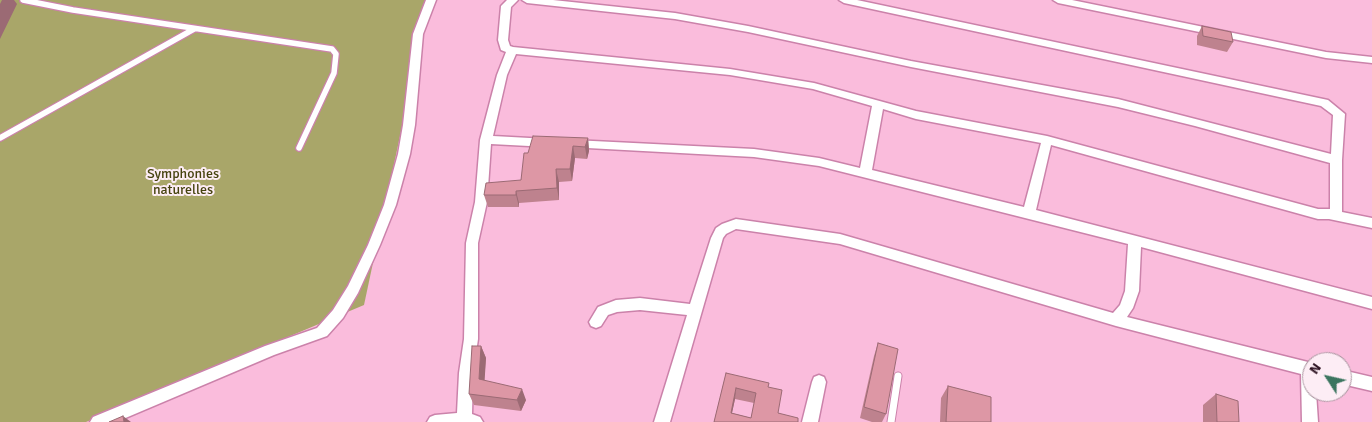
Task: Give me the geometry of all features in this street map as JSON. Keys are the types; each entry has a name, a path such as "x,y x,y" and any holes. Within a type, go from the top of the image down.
{"street":[{"path":"98,422 270,350 322,332 338,314 353,289 374,245 390,205 404,154 409,124 418,34 431,0"},
{"path":"513,0 506,6 503,40 505,48 512,50 730,72 814,86 916,115 1047,140 1318,214 1329,214 1372,223"},
{"path":"527,0 675,16 748,28 920,66 1118,103 1336,160"},
{"path":"844,0 1324,103 1339,114 1336,160 1336,212 1329,214"},
{"path":"1058,0 1326,55 1372,60"},
{"path":"435,422 468,421 466,373 471,339 472,243 481,202 486,140 502,75 512,50"},
{"path":"865,174 878,104"},
{"path":"486,140 754,153 819,162 1135,240 1372,304"},
{"path":"1029,213 1047,140"},
{"path":"662,422 717,238 721,231 736,224 840,239 1116,320 1302,367"},
{"path":"1116,320 1126,308 1132,291 1135,240"},
{"path":"596,322 603,311 616,306 640,304 695,310"},
{"path":"1352,379 1372,384"},
{"path":"810,422 818,382"},
{"path":"1310,402 1310,422"}],"lane":[{"path":"23,0 332,49 336,54 332,79 299,148"},
{"path":"0,138 194,28"},
{"path":"892,422 898,376"}],"green space":[{"name":"Symphonies naturelles","path":"0,0 429,0 364,305 86,422 0,422"}],"building":[{"path":"1202,26 1231,32 1233,42 1203,36"},
{"path":"533,136 588,138 585,147 573,146 570,169 556,169 557,188 516,191 516,195 484,195 486,183 521,180 524,153 528,153"},
{"path":"878,343 898,349 886,414 864,407"},
{"path":"472,346 481,346 479,379 522,389 517,400 469,394"},
{"path":"726,373 769,383 768,387 782,390 778,413 798,418 798,422 714,422","holes":["736,388 756,393 751,418 731,413"]},
{"path":"948,386 991,397 991,422 946,422"},
{"path":"1216,394 1238,401 1239,422 1217,422"},
{"path":"123,416 124,422 109,422"}]}
